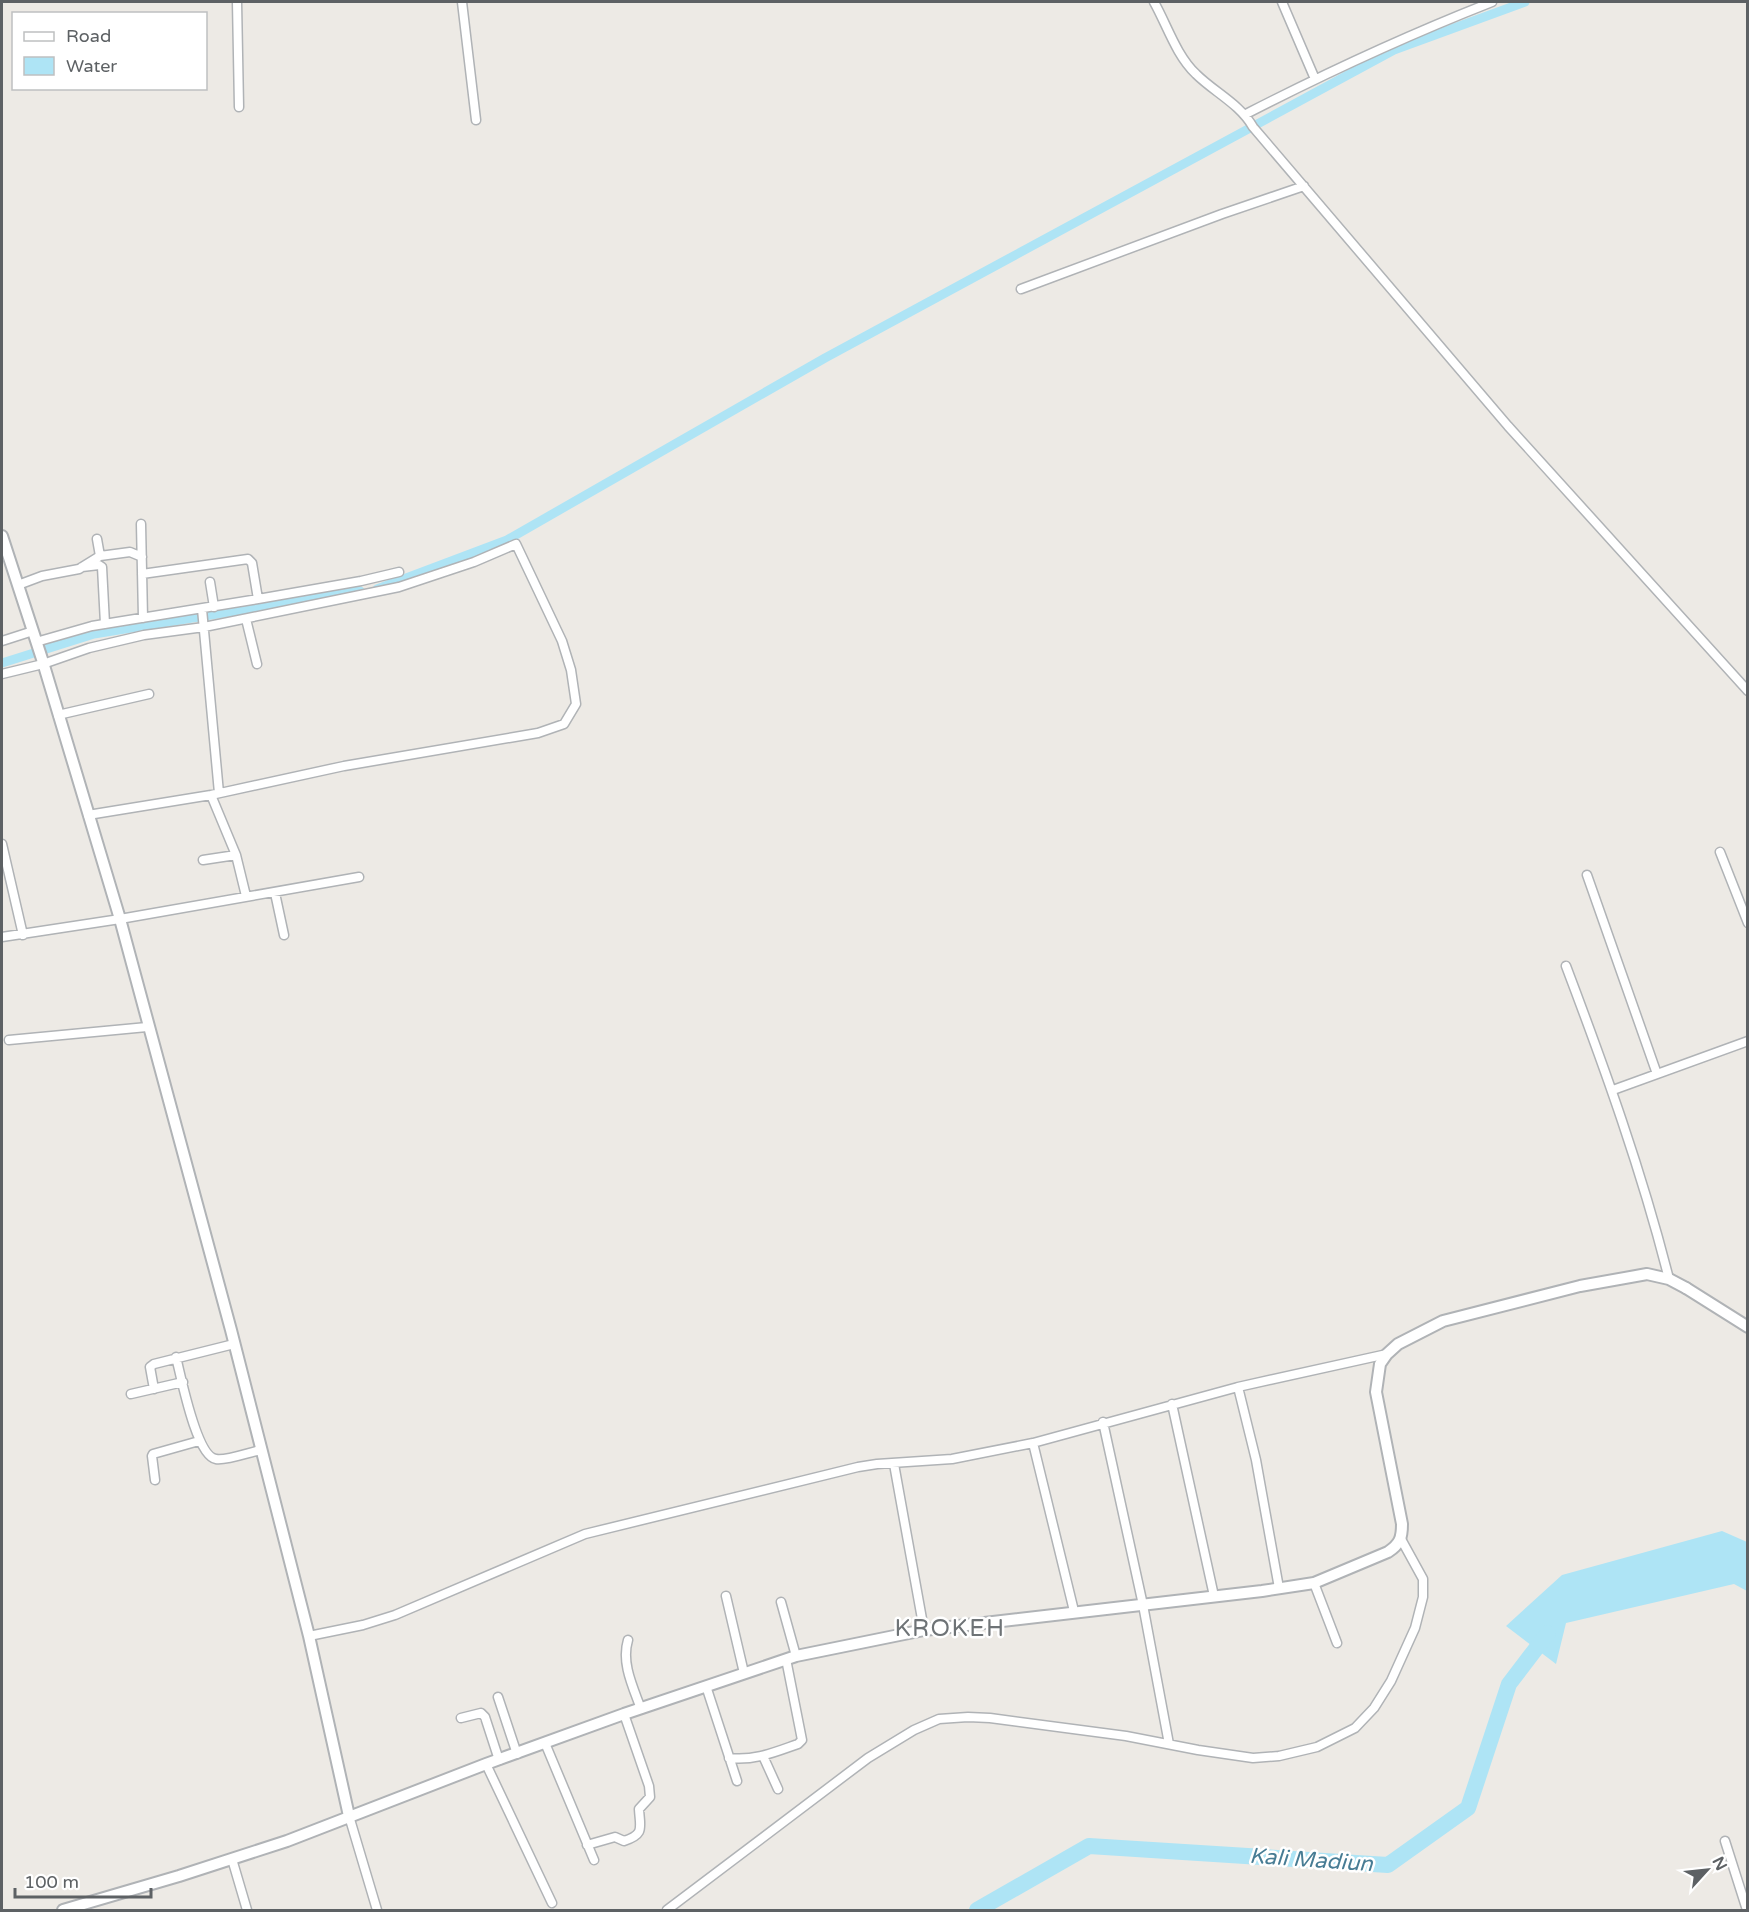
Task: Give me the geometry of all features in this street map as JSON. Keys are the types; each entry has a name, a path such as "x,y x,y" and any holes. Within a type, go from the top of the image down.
{"main road":[{"path":"2,536 7,568 18,585 43,661 120,919 147,1027 234,1344 309,1636 349,1816"},
{"path":"63,1911 287,1841 486,1764 791,1657 924,1630 1314,1583 1388,1552 1398,1545 1401,1539 1402,1524 1376,1392 1380,1364 1387,1354 1408,1338 1443,1321 1580,1286 1647,1274 1669,1279 1748,1327"}],"street":[{"path":"237,2 239,107"},
{"path":"462,2 476,120"},
{"path":"1154,2 1185,61 1207,84 1247,116 1253,127 1508,426 1748,692"},
{"path":"1282,2 1315,79"},
{"path":"1247,116 1315,79 1413,33 1492,2"},
{"path":"1021,289 1304,186"},
{"path":"141,524 143,618"},
{"path":"97,539 100,556"},
{"path":"2,674 89,648 144,635 204,627 399,587 474,562 516,544 562,641 571,670 576,704 564,724 538,733 344,766 215,794 88,815"},
{"path":"18,585 42,576 72,571 100,556 130,552 142,557"},
{"path":"142,574 248,559 252,563 258,599"},
{"path":"82,567 99,565 102,567 105,624"},
{"path":"2,641 35,639 105,624 361,581 399,572"},
{"path":"210,582 214,607"},
{"path":"202,609 215,794 236,855 246,896"},
{"path":"246,619 258,664"},
{"path":"58,715 149,694"},
{"path":"2,844 23,935"},
{"path":"1720,852 1748,923"},
{"path":"203,860 236,855"},
{"path":"1587,875 1657,1074"},
{"path":"2,937 275,893 359,877"},
{"path":"275,893 284,935"},
{"path":"1566,966 1612,1090 1655,1223 1669,1279"},
{"path":"9,1040 147,1027"},
{"path":"1612,1090 1748,1041"},
{"path":"154,1389 150,1367 161,1360 234,1344"},
{"path":"309,1636 363,1625 395,1615 585,1534 858,1467 952,1459 1033,1443 1103,1422 1238,1387 1387,1354"},
{"path":"176,1357 199,1441 207,1455 216,1460 261,1450"},
{"path":"131,1394 183,1382"},
{"path":"1238,1387 1256,1460 1279,1588"},
{"path":"1173,1404 1214,1596"},
{"path":"1103,1422 1143,1605 1169,1744"},
{"path":"155,1480 153,1454 199,1441"},
{"path":"1033,1443 1074,1611"},
{"path":"894,1464 924,1630"},
{"path":"667,1911 868,1758 914,1730 939,1719 990,1718 1126,1736 1244,1757 1279,1756 1317,1747 1355,1728 1374,1708 1391,1681 1415,1628 1423,1597 1423,1579 1401,1539"},
{"path":"1314,1583 1337,1644"},
{"path":"726,1596 744,1673"},
{"path":"729,1758 748,1760 798,1744 802,1740 781,1602"},
{"path":"628,1640 625,1649 626,1661 641,1709"},
{"path":"706,1686 737,1781"},
{"path":"498,1697 517,1754"},
{"path":"461,1718 481,1713 499,1760"},
{"path":"587,1845 615,1837 624,1841 635,1837 641,1827 639,1809 650,1797 649,1786 624,1714"},
{"path":"545,1743 594,1860"},
{"path":"763,1756 778,1789"},
{"path":"486,1764 552,1903"},
{"path":"349,1816 377,1911"},
{"path":"1725,1841 1747,1911"},
{"path":"232,1859 247,1911"}],"water":[{"path":"1722,1531 1747,1542 1747,1591 1734,1584 1566,1623 1556,1664 1506,1626 1562,1575"}],"waterway":[{"path":"377,589 507,540 825,358 1394,50 1525,2"},
{"path":"2,663 94,634 360,591"},
{"name":"Kali Madiun","path":"977,1910 1089,1846 1388,1865 1468,1808 1509,1684 1548,1633"}],"district":[{"name":"KROKEH","path":"950,1628"}]}
